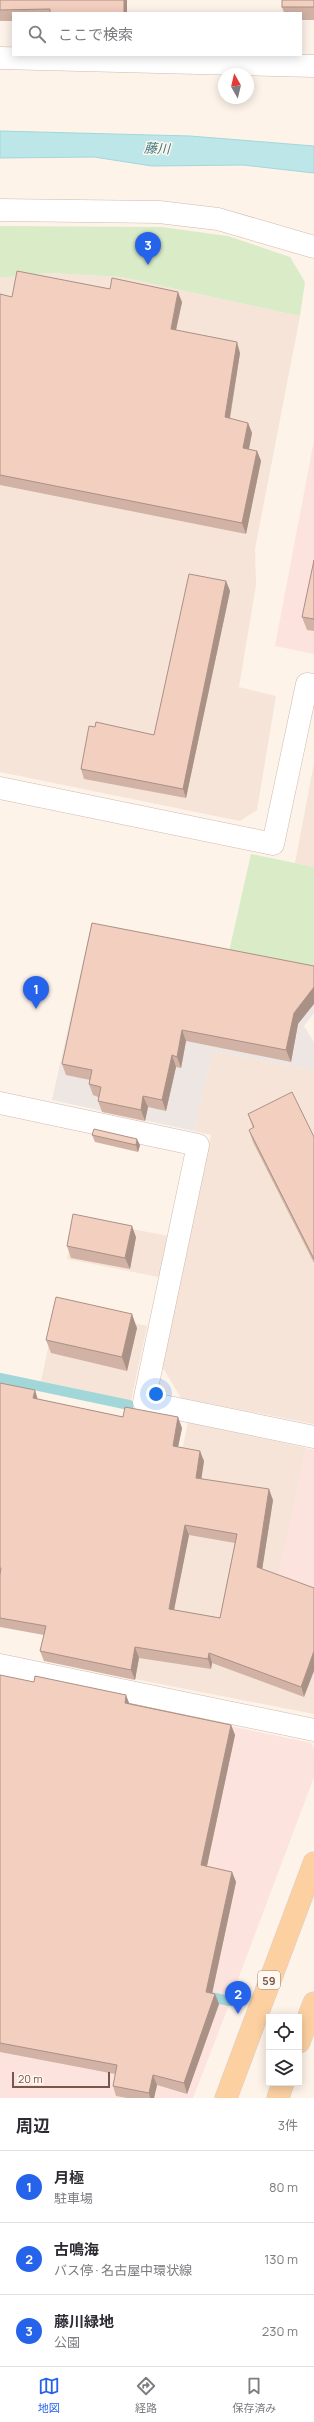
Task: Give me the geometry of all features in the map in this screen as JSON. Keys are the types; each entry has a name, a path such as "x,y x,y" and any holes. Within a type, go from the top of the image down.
{"main road":[{"name":"59","path":"226,2098 314,1863"},
{"path":"302,2036 312,2014"},
{"path":"278,2098 282,2086"}],"street":[{"path":"0,58 314,66"},
{"path":"0,210 160,212 203,217 218,219 314,247"},
{"path":"0,788 273,844 307,684 314,686"},
{"path":"0,1103 198,1145 144,1402 314,1437"},
{"path":"0,1665 314,1730"}],"shaded area":[{"path":"48,273 121,277 300,316 255,549 256,585 239,687 276,696 257,810 240,821 0,772 0,278"},
{"path":"314,440 314,654 275,646"},
{"path":"314,763 314,867 295,863"},
{"path":"90,930 314,973 314,1013 304,1026 314,1042 314,1071 213,1051 194,1131 52,1100"},
{"path":"213,1051 314,1071 314,1424 181,1398 162,1366 211,1135 194,1131"},
{"path":"76,1218 168,1236 159,1277 67,1259"},
{"path":"57,1307 147,1326 131,1401 41,1381"},
{"path":"188,1422 306,1448 278,1580 314,1588 314,1714 135,1679"},
{"path":"306,1448 314,1450 314,1588 277,1580"},
{"path":"68,1692 311,1743 314,1749 314,1777 231,1998 17,1953"},
{"path":"16,1960 229,2005 193,2098 0,2098 0,2036"}],"green space":[{"path":"0,226 161,227 228,236 290,257 305,282 300,316 121,277 48,273 0,278"},
{"path":"251,854 314,867 314,973 228,956"}],"water":[{"name":"藤川","path":"0,131 190,136 314,146 314,173 243,165 152,166 94,157 0,158"}],"building":[{"path":"0,0 124,0 124,12 50,12 50,9 0,10"},
{"path":"282,0 314,0 314,7 282,7"},
{"path":"17,271 110,289 112,278 178,292 171,329 237,342 225,417 248,423 243,448 257,451 242,523 0,475 0,294 12,297"},
{"path":"314,560 314,619 302,617"},
{"path":"189,574 226,581 183,789 81,769 89,726 95,727 96,722 154,735"},
{"path":"92,923 314,966 314,987 294,1013 286,1050 182,1030 177,1057 172,1055 162,1100 143,1096 141,1110 98,1101 101,1087 89,1084 92,1070 62,1064"},
{"path":"292,1092 314,1137 314,1259 249,1130 254,1127 248,1114"},
{"path":"94,1129 137,1139 136,1145 92,1135"},
{"path":"73,1214 132,1226 125,1258 67,1246"},
{"path":"56,1297 132,1314 122,1357 46,1340"},
{"path":"0,1383 35,1390 33,1398 123,1417 125,1407 178,1417 173,1446 200,1451 196,1478 269,1489 257,1567 314,1588 314,1651 301,1687 209,1653 208,1659 135,1647 131,1670 40,1651 46,1626 0,1618","holes":["185,1525 237,1534 220,1618 169,1609"]},
{"path":"0,1675 34,1682 35,1676 126,1695 125,1703 231,1725 201,1865 232,1872 206,1992 215,1994 184,2083 153,2075 149,2093 113,2086 117,2065 0,2043"}],"waterway":[{"path":"0,1378 129,1405"},
{"path":"205,1996 230,2001"}],"place":[{"name":"藤川緑地","path":"148,265"},
{"name":"月極","path":"36,1009"},
{"name":"古鳴海","path":"238,2014"}]}
